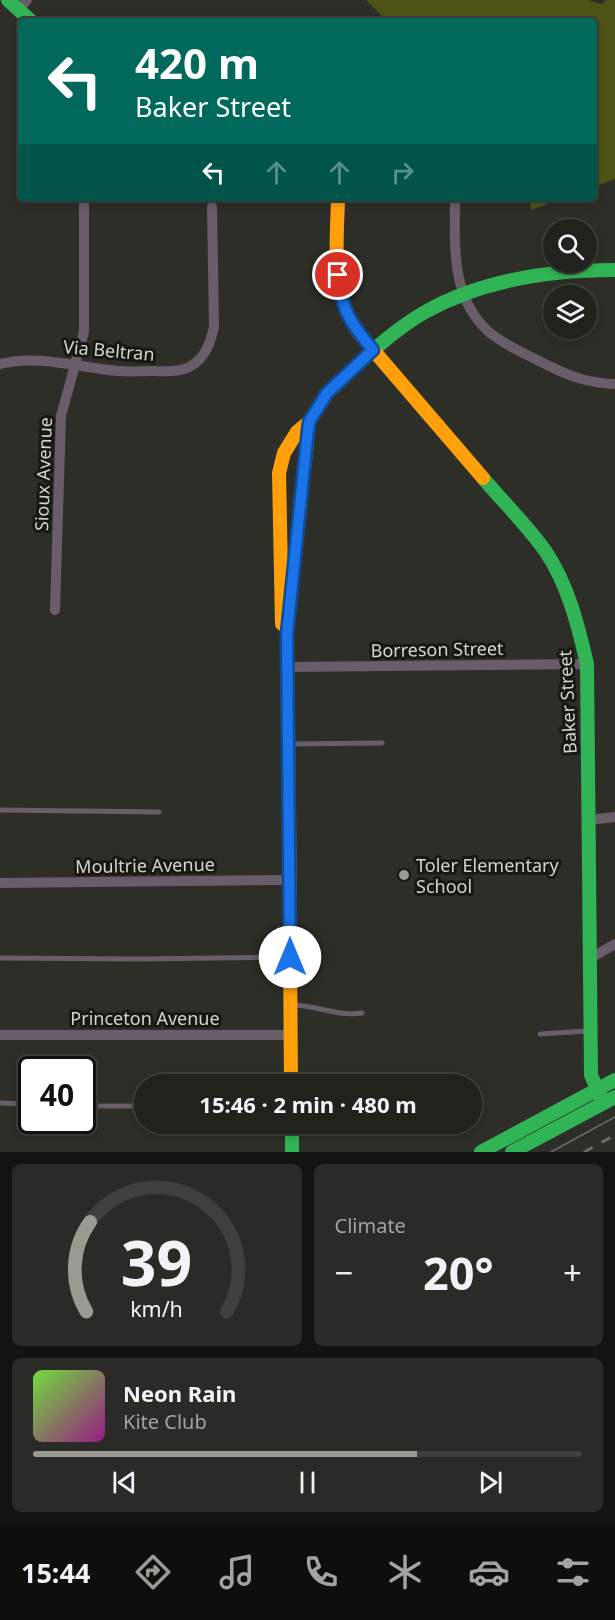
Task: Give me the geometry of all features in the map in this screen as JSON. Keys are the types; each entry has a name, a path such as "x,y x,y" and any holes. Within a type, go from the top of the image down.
{"street":[{"path":"18,3 29,18"},
{"name":"Sioux Avenue","path":"55,610 61,416 84,332 84,201"},
{"name":"Baker Street","path":"338,201 340,295 345,312 354,328 545,551 564,583 578,622 587,664 591,1075 596,1090 609,1100"},
{"path":"455,201 458,279 477,319 489,332 510,347 581,381 615,384"},
{"name":"Via Beltran","path":"0,364 26,361 75,364 119,371 172,371 190,367 203,356 211,342 214,327 212,207"},
{"path":"287,634 282,624 279,472 284,453 297,432 309,422 327,393 373,350 423,313 463,293 514,279 592,270 615,270"},
{"path":"291,1074 287,634 309,422"},
{"name":"Borreson Street","path":"287,667 587,664"},
{"path":"588,819 615,817"},
{"name":"Moultrie Avenue","path":"0,883 290,880"},
{"path":"589,959 615,944"},
{"name":"Princeton Avenue","path":"0,1035 291,1035"},
{"path":"481,1152 615,1080"},
{"path":"512,1152 609,1100"},
{"path":"292,1134 292,1152"}],"lane":[{"path":"289,744 382,743"},
{"path":"0,810 159,812"},
{"path":"0,958 290,957"},
{"path":"291,1005 330,1009 347,1015 362,1013"},
{"path":"540,1034 590,1031"},
{"path":"0,1103 18,1104"},
{"path":"96,1106 134,1106"}],"green space":[{"path":"366,0 587,0 602,4 606,0 615,0 615,179 597,186 597,18 384,18"},
{"path":"530,201 555,201 531,210"}],"tram line":[{"path":"551,1152 615,1117"}],"railway":[{"path":"584,1152 615,1135"}],"traffic: fast":[{"path":"8,0 28,18"},
{"path":"336,385 389,337 425,312 447,301 517,279 566,272 615,270"},
{"path":"289,810 287,634 309,422"},
{"path":"483,478 531,533 554,565 571,606 587,664 591,1075 601,1098"},
{"path":"481,1152 615,1080"},
{"path":"512,1152 615,1097"},
{"path":"292,1134 292,1152"}],"traffic: slow":[{"path":"338,201 337,270 344,305 351,322 483,478"},
{"path":"282,624 279,473 284,453 297,432 309,422 327,393 336,385"},
{"path":"289,810 291,1074"}],"place":[{"name":"Toler Elementary School","path":"404,875"}],"route":[{"path":"290,957 287,634 309,422 327,393 373,350 354,328 345,312 338,275"}]}
